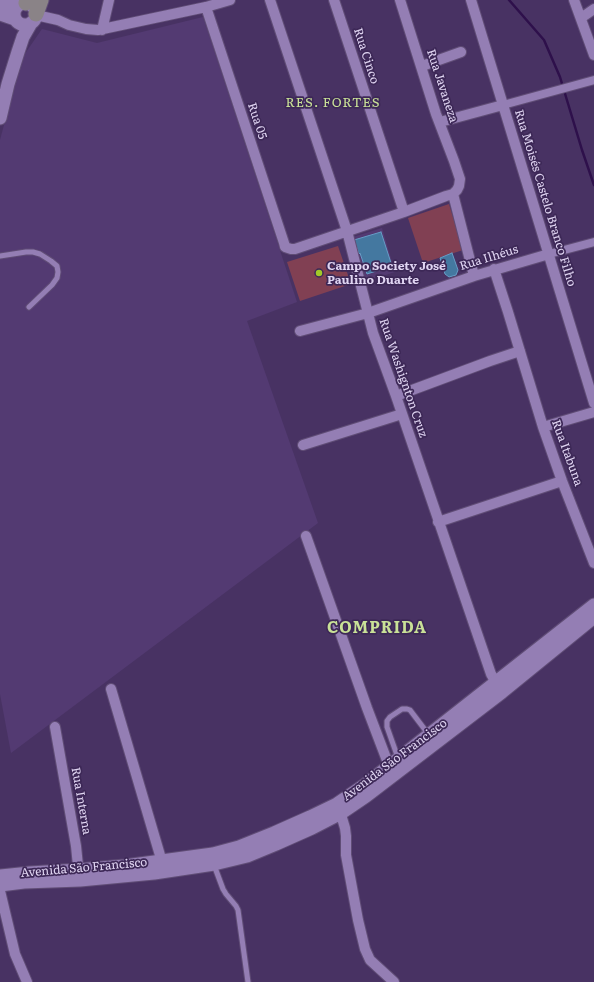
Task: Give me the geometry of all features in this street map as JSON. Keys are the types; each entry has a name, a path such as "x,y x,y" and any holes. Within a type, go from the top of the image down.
{"street":[{"path":"102,30 108,0"},
{"path":"0,4 27,11 57,24 102,30 206,7 230,0"},
{"name":"Rua Washignton Cruz","path":"270,0 348,231 372,333 396,396 491,674 499,687"},
{"name":"Rua Cinco","path":"334,0 404,212"},
{"name":"Rua Javaneza","path":"400,0 460,179 459,186 453,194"},
{"name":"Rua Moisés Castelo Branco Filho","path":"471,0 594,403"},
{"path":"574,0 594,55"},
{"name":"Rua 05","path":"206,7 284,243 287,248 295,249 348,231"},
{"path":"581,18 594,9"},
{"path":"0,14 27,11"},
{"path":"0,118 8,84 8,68 27,11"},
{"path":"422,66 462,52"},
{"path":"440,122 594,80"},
{"path":"348,231 453,194 474,276"},
{"name":"Rua Ilhéus","path":"300,332 368,313 494,269 594,242"},
{"name":"Rua Itabuna","path":"494,269 543,427 594,563"},
{"path":"396,396 520,351"},
{"path":"543,427 594,412"},
{"path":"303,445 402,414"},
{"path":"438,522 562,480"},
{"path":"306,536 393,767"},
{"name":"Avenida São Francisco","path":"499,687 594,605"},
{"name":"Avenida São Francisco","path":"0,876 18,874 79,875 154,873 213,859 274,833 339,809 365,785 393,767 594,617"},
{"path":"111,689 162,862"},
{"name":"Rua Interna","path":"55,727 76,846 79,875"},
{"path":"339,809 345,828 346,855 353,898 365,949 370,960 394,982"},
{"name":"Avenida São Francisco","path":"0,885 79,875 162,862 213,859"},
{"path":"0,891 15,954 27,982"}],"lane":[{"path":"0,256 33,252 40,254 57,266 57,278 52,285 29,307"},
{"path":"393,767 387,727 387,721 390,717 402,709 410,710 435,735"},
{"path":"213,859 223,889 238,910 248,982"}],"shaded area":[{"path":"203,17 297,302 247,321 318,523 11,753 0,694 0,140 22,58 42,29 97,43"},
{"path":"449,204 463,250 423,263 408,218"},
{"path":"382,228 395,272 366,281 353,237"},
{"name":"Campo Society José Paulino Duarte","path":"338,246 351,284 300,301 287,262"}],"building":[{"path":"381,232 392,266 367,274 354,240"},
{"path":"452,253 458,270 456,275 449,277 445,274 440,258"}],"waterway":[{"path":"509,0 544,40 560,77 594,185"}],"place":[{"name":"Campo Society José Paulino Duarte","path":"319,273"}],"district":[{"name":"RES. FORTES","path":"333,103"},
{"name":"COMPRIDA","path":"377,628"}]}
